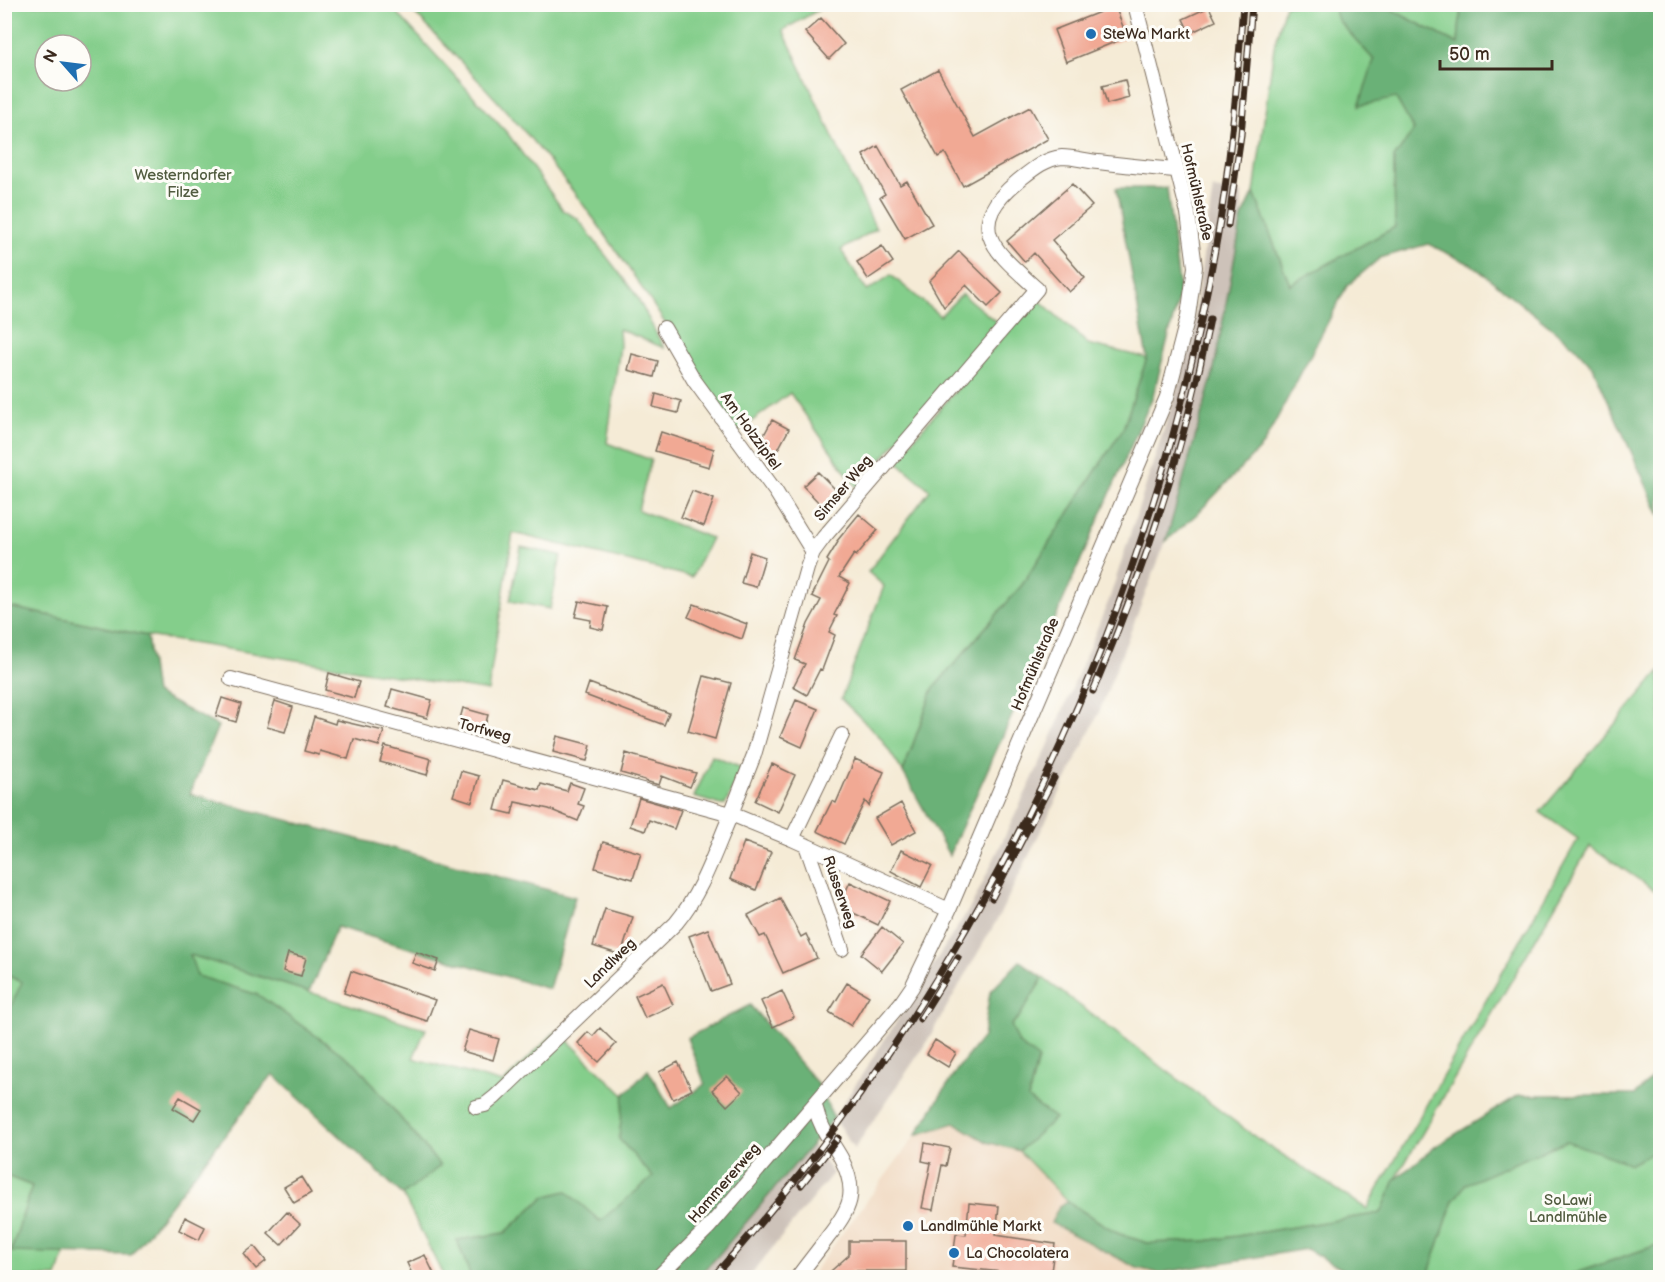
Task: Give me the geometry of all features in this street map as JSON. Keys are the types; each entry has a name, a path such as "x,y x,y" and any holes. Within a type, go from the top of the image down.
{"street":[{"name":"Hofmühlstraße","path":"812,1107 912,987 949,910 1167,398 1188,316 1195,267 1188,213 1135,4"},
{"name":"Simser Weg","path":"731,814 754,755 813,552 860,493 1036,289 1002,257 992,243 988,228 990,215 1001,197 1040,164 1061,157 1176,170"},
{"name":"Am Holzzipfel","path":"663,328 694,380 776,492 813,552"},
{"name":"Torfweg","path":"231,679 731,814"},
{"path":"792,839 842,735"},
{"path":"731,814 806,845 949,910"},
{"name":"Landlweg","path":"476,1107 485,1105 495,1097 676,923 697,894 731,814"},
{"name":"Russerweg","path":"806,845 842,949"},
{"path":"797,1278 843,1218 850,1204 851,1191 848,1173 821,1124 816,1109 812,1107"},
{"name":"Hammererweg","path":"657,1278 709,1227 812,1107"}],"shaded area":[{"path":"1213,189 1242,193 1242,218 1213,374 1166,541 1098,715 998,918 923,1048 854,1149 834,1118 973,903 1048,746 1109,600 1182,373 1193,325"},
{"path":"955,1123 987,1142 1019,1151 1068,1202 1059,1206 1051,1224 1137,1268 1159,1273 1159,1278 809,1278 916,1135"},
{"path":"812,1145 833,1173 749,1277 697,1278 716,1258"}],"green space":[{"name":"Westerndorfer Filze","path":"5,5 390,5 508,134 563,210 578,219 636,295 664,348 619,329 620,346 607,443 651,460 638,510 711,538 692,577 513,533 488,691 147,636 5,606"},
{"path":"407,5 827,5 783,30 876,229 841,250 867,291 891,275 940,316 962,294 999,324 857,488 790,393 736,433 586,208 544,154"},
{"path":"1285,5 1333,5 1339,20 1374,60 1414,130 1394,158 1395,227 1290,285 1254,193 1274,47"},
{"path":"1333,5 1392,10 1458,44 1461,5 1660,5 1660,516 1593,367 1574,346 1472,265 1428,244 1380,258 1347,286 1263,445 1197,514 1166,541 1213,374 1242,218 1254,193 1290,285 1395,227 1394,158 1414,130 1396,98 1359,106 1374,60 1338,20"},
{"path":"1344,5 1461,5 1458,44 1392,10"},
{"path":"1116,188 1167,188 1180,293 1153,396 949,855 903,772 933,689 1022,585 1123,429 1147,358"},
{"path":"1037,298 1088,344 1147,358 1123,429 1022,585 933,689 903,772 880,737 841,699 884,586 868,572 930,490 895,460"},
{"path":"521,547 561,555 550,609 510,601"},
{"path":"4,606 147,636 155,693 218,726 190,794 575,897 549,989 337,927 309,992 190,955 197,976 258,995 356,1064 440,1166 403,1195 273,1074 131,1255 11,1252 32,1186 4,1175 5,1007 10,1008 22,982 4,974"},
{"path":"1660,671 1660,894 1590,846 1395,1180 1381,1213 1206,1241 1147,1243 1117,1233 1068,1202 1019,1151 1055,1118 1028,1099 1038,1059 1019,1044 1011,1025 1019,1017 1043,978 1258,1139 1367,1209 1578,839 1540,812"},
{"path":"712,756 742,768 725,805 694,797"},
{"path":"189,954 426,1029 413,1058 503,1083 557,1030 624,1095 619,1139 654,1177 600,1222 566,1191 544,1197 505,1233 457,1240 471,1277 444,1277 403,1195 440,1166 356,1064 258,995 197,976"},
{"path":"1020,961 1043,978 1019,1017 1011,1025 1019,1044 1038,1058 1028,1099 1055,1118 1019,1151 987,1142 955,1123 916,1135 958,1068 983,1037 990,992"},
{"path":"4,974 23,982 10,1008 5,1007"},
{"path":"750,1005 816,1082 834,1118 716,1258 697,1277 471,1277 457,1240 505,1233 544,1197 566,1191 600,1221 653,1177 619,1139 624,1095 648,1070 671,1108 705,1084 687,1038"},
{"path":"1660,1069 1660,1144 1655,1151 1631,1164 1566,1141 1466,1184 1453,1201 1429,1272 1430,1277 1356,1277 1307,1249 1159,1273 1137,1268 1051,1223 1059,1206 1068,1202 1117,1233 1147,1243 1206,1241 1381,1213 1395,1180 1436,1146 1519,1095 1635,1095"},
{"name":"SoLawi Landlmühle","path":"1566,1140 1631,1164 1655,1151 1660,1144 1660,1244 1564,1277 1430,1278 1429,1272 1453,1201 1466,1184"},
{"path":"4,1175 32,1186 11,1251 65,1252 57,1277 5,1277"},
{"path":"1660,1244 1660,1277 1564,1277"}],"building":[{"name":"SteWa Markt","path":"1115,6 1127,37 1066,62 1054,30"},
{"path":"1209,7 1216,21 1190,33 1183,19"},
{"path":"821,18 844,44 829,59 805,32"},
{"path":"938,70 975,137 1030,107 1048,139 963,186 945,153 938,157 901,90"},
{"path":"1125,80 1129,98 1107,104 1102,86"},
{"path":"878,146 900,185 907,181 932,224 905,239 880,197 885,194 863,155"},
{"path":"1072,184 1092,206 1052,240 1085,278 1069,292 1034,253 1025,262 1007,241"},
{"path":"882,246 893,262 868,279 857,262"},
{"path":"959,251 1002,293 988,307 966,285 944,307 929,281"},
{"path":"632,354 658,361 654,377 628,370"},
{"path":"656,394 681,401 678,413 653,407"},
{"path":"772,420 789,429 775,455 758,446"},
{"path":"661,432 714,449 709,467 655,451"},
{"path":"818,472 837,491 822,506 803,486"},
{"path":"692,491 714,499 704,526 681,517"},
{"path":"859,514 878,530 856,556 854,554 839,577 850,583 834,615 837,616 829,632 835,635 822,670 820,669 807,695 793,687 805,664 795,660 808,624 821,600 812,596 837,541"},
{"path":"750,552 765,557 756,587 741,583"},
{"path":"579,601 608,607 603,630 590,627 591,620 575,617"},
{"path":"694,604 747,624 742,639 688,617"},
{"path":"329,673 359,682 354,698 325,690"},
{"path":"704,676 731,683 715,739 688,731"},
{"path":"589,683 669,713 664,725 585,695"},
{"path":"392,689 432,700 427,718 387,707"},
{"path":"222,698 241,704 236,722 216,716"},
{"path":"796,700 818,709 802,747 780,737"},
{"path":"275,701 293,707 285,732 267,727"},
{"path":"463,708 488,715 483,733 458,726"},
{"path":"314,717 335,724 336,720 384,731 379,746 354,739 348,759 320,751 319,755 304,751"},
{"path":"557,736 591,745 587,761 553,752"},
{"path":"385,746 431,759 427,775 380,762"},
{"path":"626,753 696,773 690,787 662,776 659,785 645,781 621,773"},
{"path":"855,759 884,772 869,806 865,801 844,844 817,831 832,801 836,803"},
{"path":"772,764 795,775 778,812 755,801"},
{"path":"461,771 479,776 472,802 453,796"},
{"path":"503,780 539,790 541,784 567,791 570,783 584,788 578,804 584,806 578,821 549,809 515,802 512,814 495,810"},
{"path":"639,798 681,810 674,829 649,820 645,831 630,826"},
{"path":"901,803 916,831 891,845 875,818"},
{"path":"603,842 641,853 633,879 595,868"},
{"path":"744,842 771,852 756,890 730,879"},
{"path":"901,850 932,865 921,887 891,871"},
{"path":"850,882 890,901 878,925 839,906"},
{"path":"780,898 801,937 806,934 817,958 783,973 765,935 760,937 748,915"},
{"path":"605,909 633,917 621,955 593,946"},
{"path":"882,927 903,944 882,971 861,954"},
{"path":"708,929 730,984 711,991 689,936"},
{"path":"416,952 439,960 435,971 412,963"},
{"path":"288,953 306,958 301,976 283,971"},
{"path":"351,971 435,1000 427,1021 344,993"},
{"path":"663,983 673,1005 645,1018 635,996"},
{"path":"847,983 869,996 851,1026 829,1012"},
{"path":"782,991 794,1017 773,1027 761,1001"},
{"path":"600,1028 616,1044 599,1062 578,1043 588,1032 593,1036"},
{"path":"469,1030 499,1039 493,1060 462,1051"},
{"path":"935,1040 956,1053 948,1067 927,1054"},
{"path":"678,1062 692,1090 673,1099 659,1072"},
{"path":"727,1076 742,1092 727,1106 712,1090"},
{"path":"180,1097 201,1109 194,1120 173,1108"},
{"path":"925,1143 950,1148 946,1166 942,1165 933,1210 922,1208 931,1163 922,1161"},
{"path":"301,1177 311,1193 294,1203 284,1187"},
{"path":"969,1203 999,1206 996,1235 1055,1244 1050,1278 1020,1278 1002,1275 1002,1272 952,1267 956,1234 966,1235"},
{"path":"287,1212 300,1224 281,1245 268,1233"},
{"path":"185,1217 205,1227 199,1240 179,1230"},
{"path":"849,1241 906,1241 906,1271 850,1271 850,1276 823,1278 849,1255"},
{"path":"254,1246 266,1261 256,1269 244,1254"},
{"path":"425,1255 436,1278 414,1278 407,1263"}],"railway":[{"path":"712,1278 805,1168 890,1050 967,927 1035,799 1094,666 1144,530 1184,391 1215,250 1225,189 1243,4"},
{"path":"1228,225 1241,135 1252,4"},
{"path":"1093,691 1112,646 1161,508 1188,414 1210,319"},
{"path":"992,898 1054,778"},
{"path":"920,1019 958,958"},
{"path":"801,1185 838,1138"}],"place":[{"name":"SteWa Markt","path":"1091,34"},
{"name":"Landlmühle Markt","path":"908,1226"},
{"name":"La Chocolatera","path":"954,1253"}]}
